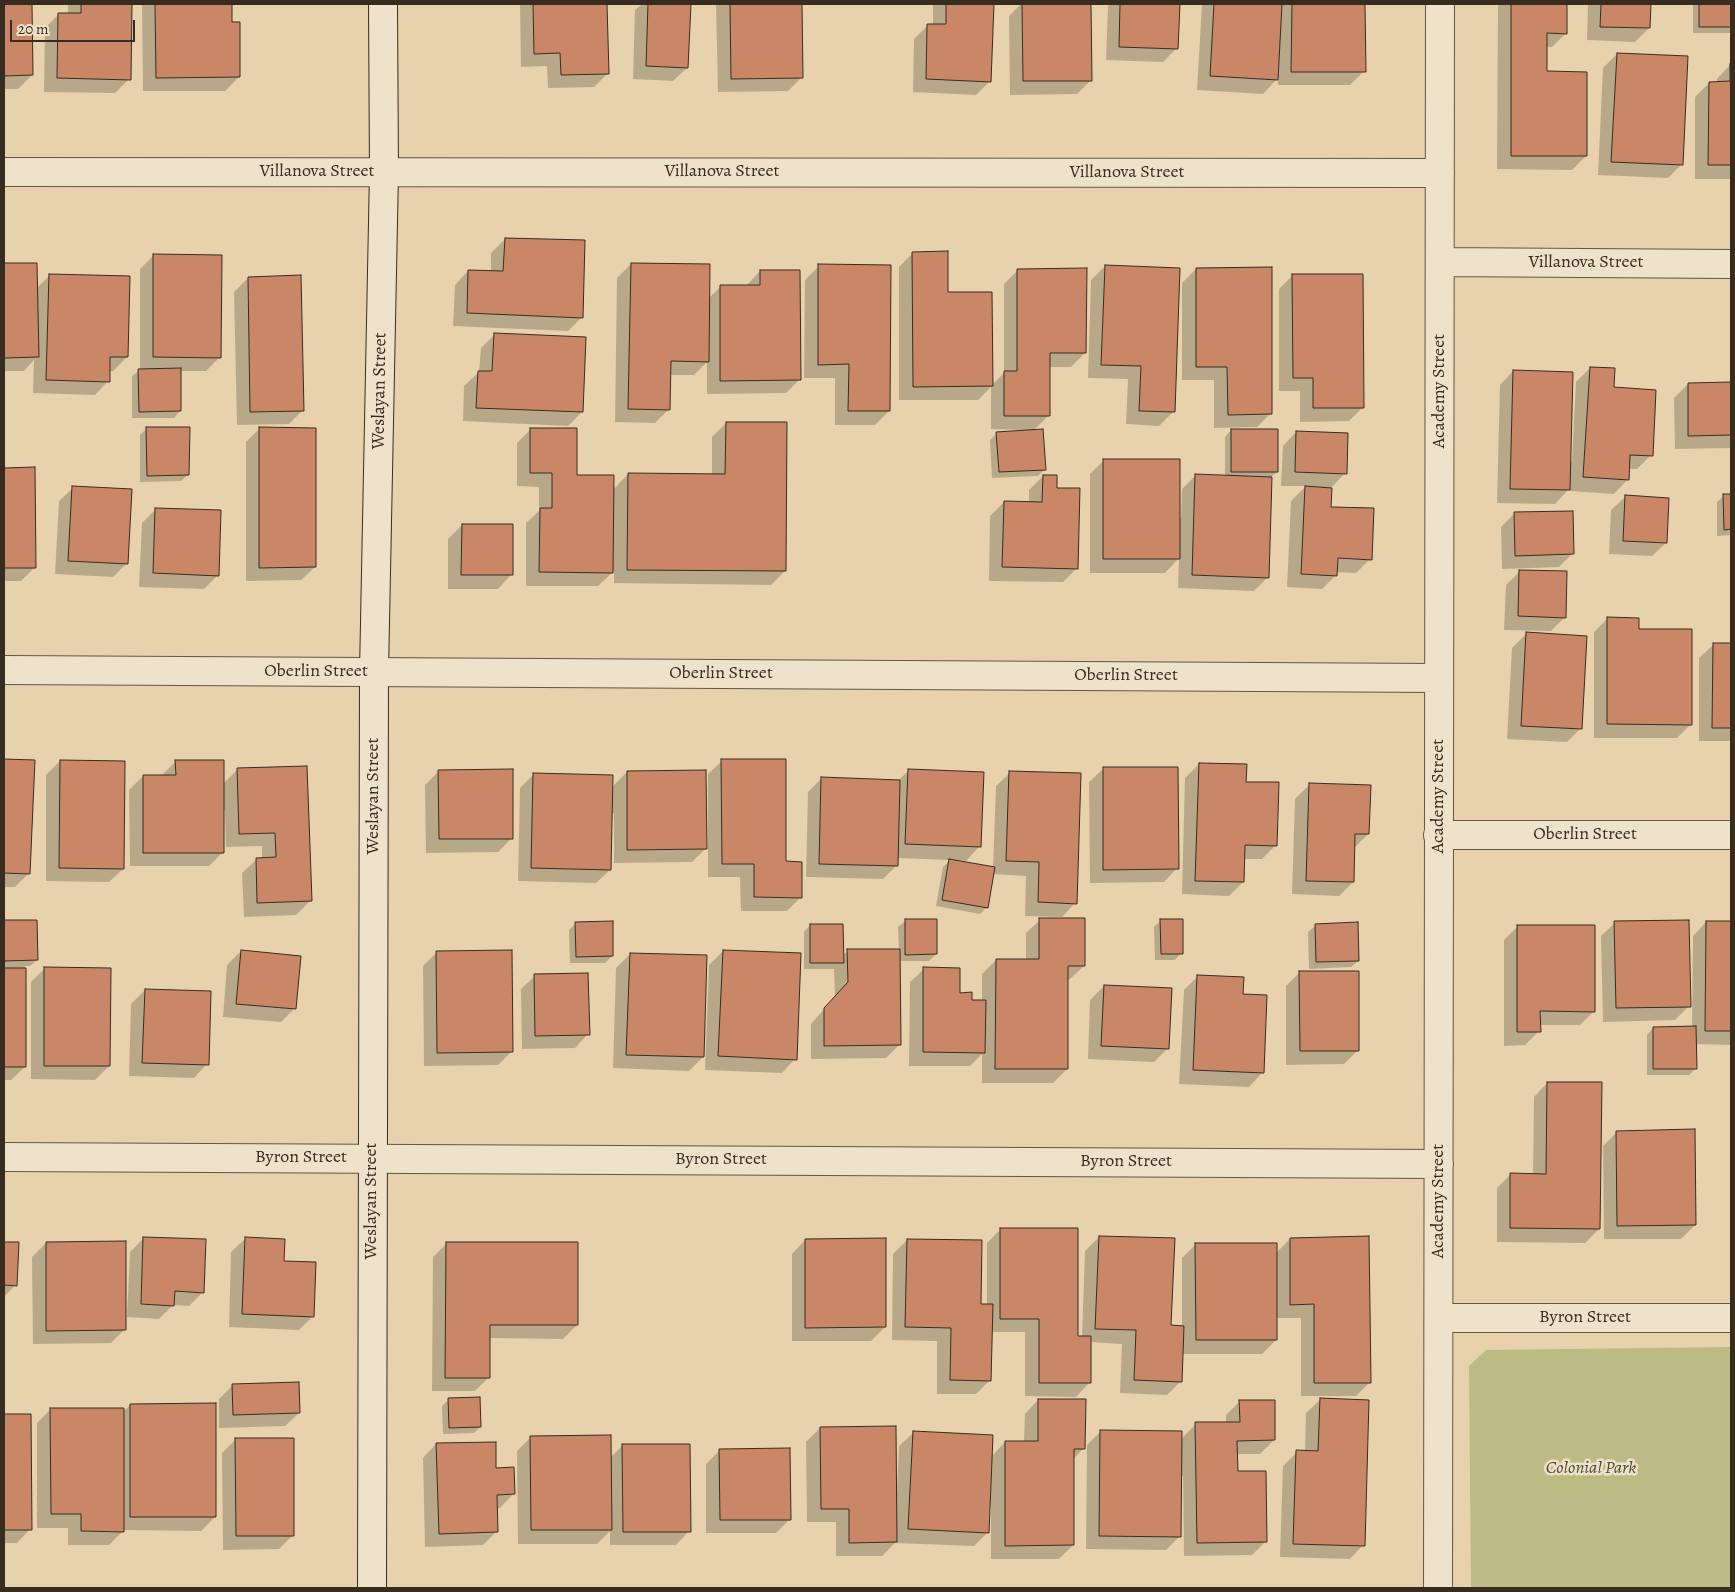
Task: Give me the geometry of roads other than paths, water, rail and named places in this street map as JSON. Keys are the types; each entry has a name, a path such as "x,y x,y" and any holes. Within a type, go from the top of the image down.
{"street":[{"name":"Weslayan Street","path":"372,1588 374,672 384,172 383,4"},
{"name":"Academy Street","path":"1438,1588 1440,4"},
{"name":"Villanova Street","path":"4,172 1440,173"},
{"name":"Villanova Street","path":"1440,262 1731,264"},
{"name":"Oberlin Street","path":"4,670 1439,678"},
{"name":"Oberlin Street","path":"1438,835 1731,835"},
{"name":"Byron Street","path":"4,1157 1439,1164"},
{"name":"Byron Street","path":"1438,1318 1731,1318"}],"park label":[{"name":"Colonial Park","path":"1591,1469"}]}
